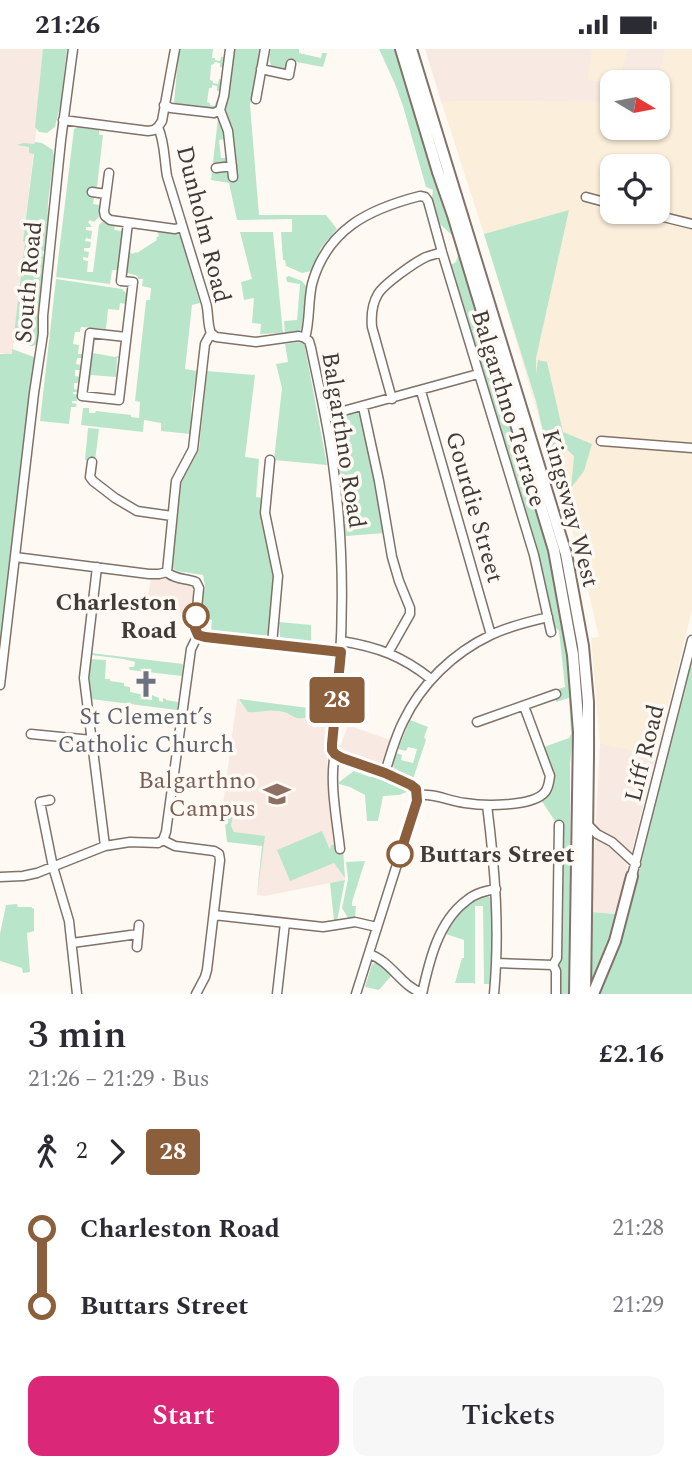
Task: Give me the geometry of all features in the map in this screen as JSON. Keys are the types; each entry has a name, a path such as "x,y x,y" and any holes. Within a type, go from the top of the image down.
{"highway":[{"name":"Kingsway West","path":"401,49 554,550 564,601 573,655 579,732 575,994"},
{"name":"Kingsway West","path":"411,49 566,554 583,646 588,702 585,994"},
{"path":"593,994 615,941 632,876"}],"street":[{"name":"South Road","path":"0,685 43,334 73,49"},
{"name":"Dunholm Road","path":"167,572 176,481 193,449 205,344 211,333 206,303 167,176 164,145 158,127 162,121 174,49"},
{"path":"230,49 220,110 228,131 233,177"},
{"path":"256,99 265,49"},
{"path":"261,69 289,75 291,64"},
{"path":"164,105 214,113 220,110"},
{"path":"64,120 148,131 158,127"},
{"path":"216,168 232,166"},
{"path":"109,173 105,216 110,220 175,229 182,227"},
{"path":"92,192 106,194"},
{"name":"Balgarthno Terrace","path":"425,197 534,555 551,632"},
{"name":"Balgarthno Road","path":"340,849 333,764 335,754 332,744 341,652 340,537 326,416 312,348 305,338 308,303 322,259 335,241 356,221 373,211 404,200 425,197"},
{"path":"586,197 600,201"},
{"path":"670,219 692,225"},
{"path":"126,337 90,333 82,396 119,400 133,282 121,281 128,223"},
{"path":"392,399 372,327 373,305 385,286 417,262 442,252"},
{"path":"211,333 216,337 256,342 299,336 305,338"},
{"path":"326,416 478,374"},
{"name":"Gourdie Street","path":"421,391 491,635"},
{"path":"363,407 392,558 410,608 410,614 388,653"},
{"path":"601,442 692,448"},
{"path":"270,460 265,513 278,576 272,644"},
{"path":"92,461 90,477 116,498 143,513 172,516"},
{"path":"0,877 23,876 106,846 131,842 158,843 163,840 191,649 198,635 195,628 199,588 196,582 172,577 167,572 149,574 15,557"},
{"path":"97,567 84,678 106,846"},
{"path":"385,773 403,722 431,679 448,663 491,635 548,617"},
{"path":"198,635 341,652"},
{"name":"Liff Road","path":"632,876 692,640"},
{"path":"341,641 388,653 414,666 431,679"},
{"path":"477,722 556,694"},
{"path":"417,795 430,793 452,801 486,805 509,804 539,797 549,785 550,776 524,706"},
{"path":"31,734 92,740"},
{"path":"335,754 411,785 416,789 417,795 356,994"},
{"path":"50,800 40,802 53,867 66,907 77,994"},
{"path":"486,805 496,889 497,963 494,994"},
{"path":"588,825 636,864"},
{"path":"553,965 557,958 557,829"},
{"path":"163,840 175,846 219,854 207,970 196,994"},
{"path":"369,954 384,961 415,991 422,994 436,946 455,911 466,900 479,893 496,889"},
{"path":"214,915 323,927 355,922 377,927"},
{"path":"277,994 285,923"},
{"path":"72,943 138,929 137,947"},
{"path":"497,963 553,965"},
{"path":"553,965 556,971 556,994"}],"shaded area":[{"path":"0,49 46,49 12,355 0,353"},
{"path":"425,49 665,49 661,70 600,70 600,102 441,101"},
{"path":"592,49 628,49 622,70 600,70 600,81 587,80"},
{"path":"665,49 692,49 692,610 656,755 600,743 591,638 599,637 583,568 494,265 441,101 600,102 600,140 670,140 670,70 661,70"},
{"path":"168,577 172,583 185,582 193,586 195,600 192,615 171,612 171,605 147,602 151,578"},
{"name":"Balgarthno Campus","path":"237,699 330,711 326,741 328,774 336,850 343,850 345,880 265,896 257,895 262,846 227,842 223,804"},
{"path":"348,725 390,740 382,764 339,749"},
{"path":"600,743 656,755 616,914 591,912"}],"green space":[{"path":"43,49 67,49 61,102 55,127 47,133 39,132 35,127"},
{"path":"179,49 213,49 212,58 215,60 220,61 221,57 225,57 224,68 220,67 220,63 211,65 210,80 218,84 219,79 223,80 221,91 217,91 217,86 212,85 212,88 209,88 207,102 215,106 216,101 218,102 214,108 174,102"},
{"path":"232,49 261,49 250,105 259,215 326,215 337,229 321,248 311,271 302,273 286,266 283,260 281,232 292,232 292,219 237,220 229,183 211,180 218,118 223,129 225,128 226,139 219,140 221,158 227,158 220,171 228,172 230,177 233,136 225,108"},
{"path":"271,49 299,49 299,53 321,58 322,53 327,53 323,67 291,61 282,71 270,64"},
{"path":"379,49 396,49 455,238 440,224 432,198 433,190 426,187 403,106"},
{"path":"78,127 99,130 99,135 103,135 97,187 90,187 89,197 94,198 93,204 100,205 99,217 94,222 88,222 92,227 86,227 86,230 92,231 91,239 86,238 85,241 91,242 90,248 84,248 84,251 89,252 88,258 83,257 83,260 88,261 87,272 93,272 99,225 103,221 115,226 114,230 123,231 118,270 112,270 110,284 56,277 74,129"},
{"path":"35,142 53,150 54,156 48,202 47,251 43,251 44,278 39,339 37,344 29,346 30,335 25,334 24,344 13,342 34,154 29,153 29,147 17,145"},
{"path":"569,210 536,358 536,374 538,360 547,362 563,432 592,444 584,471 571,488 574,456 564,447 561,461 547,449 536,401 484,234"},
{"path":"157,231 177,233 180,236 200,303 192,305 185,369 197,371 191,405 191,432 161,431 161,423 144,420 143,432 81,425 83,408 89,408 89,413 96,411 139,418 140,402 135,401 146,301 150,300 151,288 142,286 143,279 127,273 129,250 132,254 137,253 157,240"},
{"path":"240,232 273,232 283,333 260,334 261,324 252,323 254,298 244,300 241,282 252,279"},
{"path":"459,252 545,542 569,652 573,726 570,763 571,994 559,994 557,824 541,800 548,794 554,782 544,747 569,738 571,734 569,698 556,702 555,690 565,687 559,631 553,625 449,266 456,262"},
{"path":"286,277 302,281 306,286 302,328 285,333 284,321 297,320 300,284 287,282"},
{"path":"56,279 122,289 127,294 125,304 120,303 119,310 108,309 106,329 81,327 80,332 75,332 73,344 79,345 78,354 82,354 82,358 77,358 76,364 81,365 80,370 75,370 75,376 80,377 79,383 74,383 74,389 78,392 73,394 78,395 77,401 72,403 77,404 76,407 71,407 69,424 40,421"},
{"path":"94,339 93,353 119,357 116,377 91,375 88,391 92,341"},
{"path":"298,342 305,347 327,465 274,460 282,388 276,364 288,362 285,344"},
{"path":"12,349 34,357 37,362 0,656 0,354 12,354"},
{"path":"207,371 255,375 245,457 259,459 256,497 262,498 261,516 274,580 269,632 264,638 211,631 212,620 204,618 202,604 205,587 203,575 172,568 181,481 199,449"},
{"path":"355,412 362,416 377,481 385,533 346,536 347,518 344,518 342,483 332,425 337,416"},
{"path":"88,428 99,429 95,461 85,460"},
{"path":"279,622 311,625 311,644 280,639"},
{"path":"91,653 183,664 182,676 130,670 129,667 134,667 135,662"},
{"path":"692,657 692,994 599,994 620,945"},
{"path":"91,659 106,660 105,679 124,683 124,686 130,687 130,692 145,695 145,699 152,700 152,695 159,698 159,701 163,702 163,698 178,702 177,710 91,699"},
{"path":"239,699 316,709 313,715 302,718 275,711 248,712"},
{"path":"410,720 428,727 413,779 394,769 393,764 396,753 402,755 401,760 413,763 417,749 398,749"},
{"path":"354,771 370,777 373,774 409,791 383,796 378,821 367,821 365,795 339,784"},
{"path":"224,813 233,814 231,826 234,832 265,836 257,895 262,846 227,842"},
{"path":"322,831 330,850 331,845 336,845 336,851 343,850 345,878 334,863 290,881 277,850"},
{"path":"365,861 352,902 352,906 356,906 355,918 348,918 342,908 348,879 346,862"},
{"path":"345,880 337,921 334,921 330,883"},
{"path":"486,896 492,901 491,984 484,984 483,906 475,906 475,984 455,983 464,958 464,940 446,934 462,911"},
{"path":"17,904 18,907 34,909 34,931 27,933 30,972 23,973 22,968 0,961 0,934 6,905"},
{"path":"591,912 616,914 609,947 589,993"},
{"path":"376,963 392,975 379,990 365,987 372,964"}],"bus line":[{"name":"28","path":"196,616 195,628 198,635 205,637 341,652 332,750 342,758 385,773 416,789 417,801 400,854"}],"place":[{"name":"Charleston Road","path":"196,616"},
{"name":"St Clement’s Catholic Church","path":"146,684"},
{"name":"Balgarthno Campus","path":"277,794"},
{"name":"Buttars Street","path":"400,854"}]}
